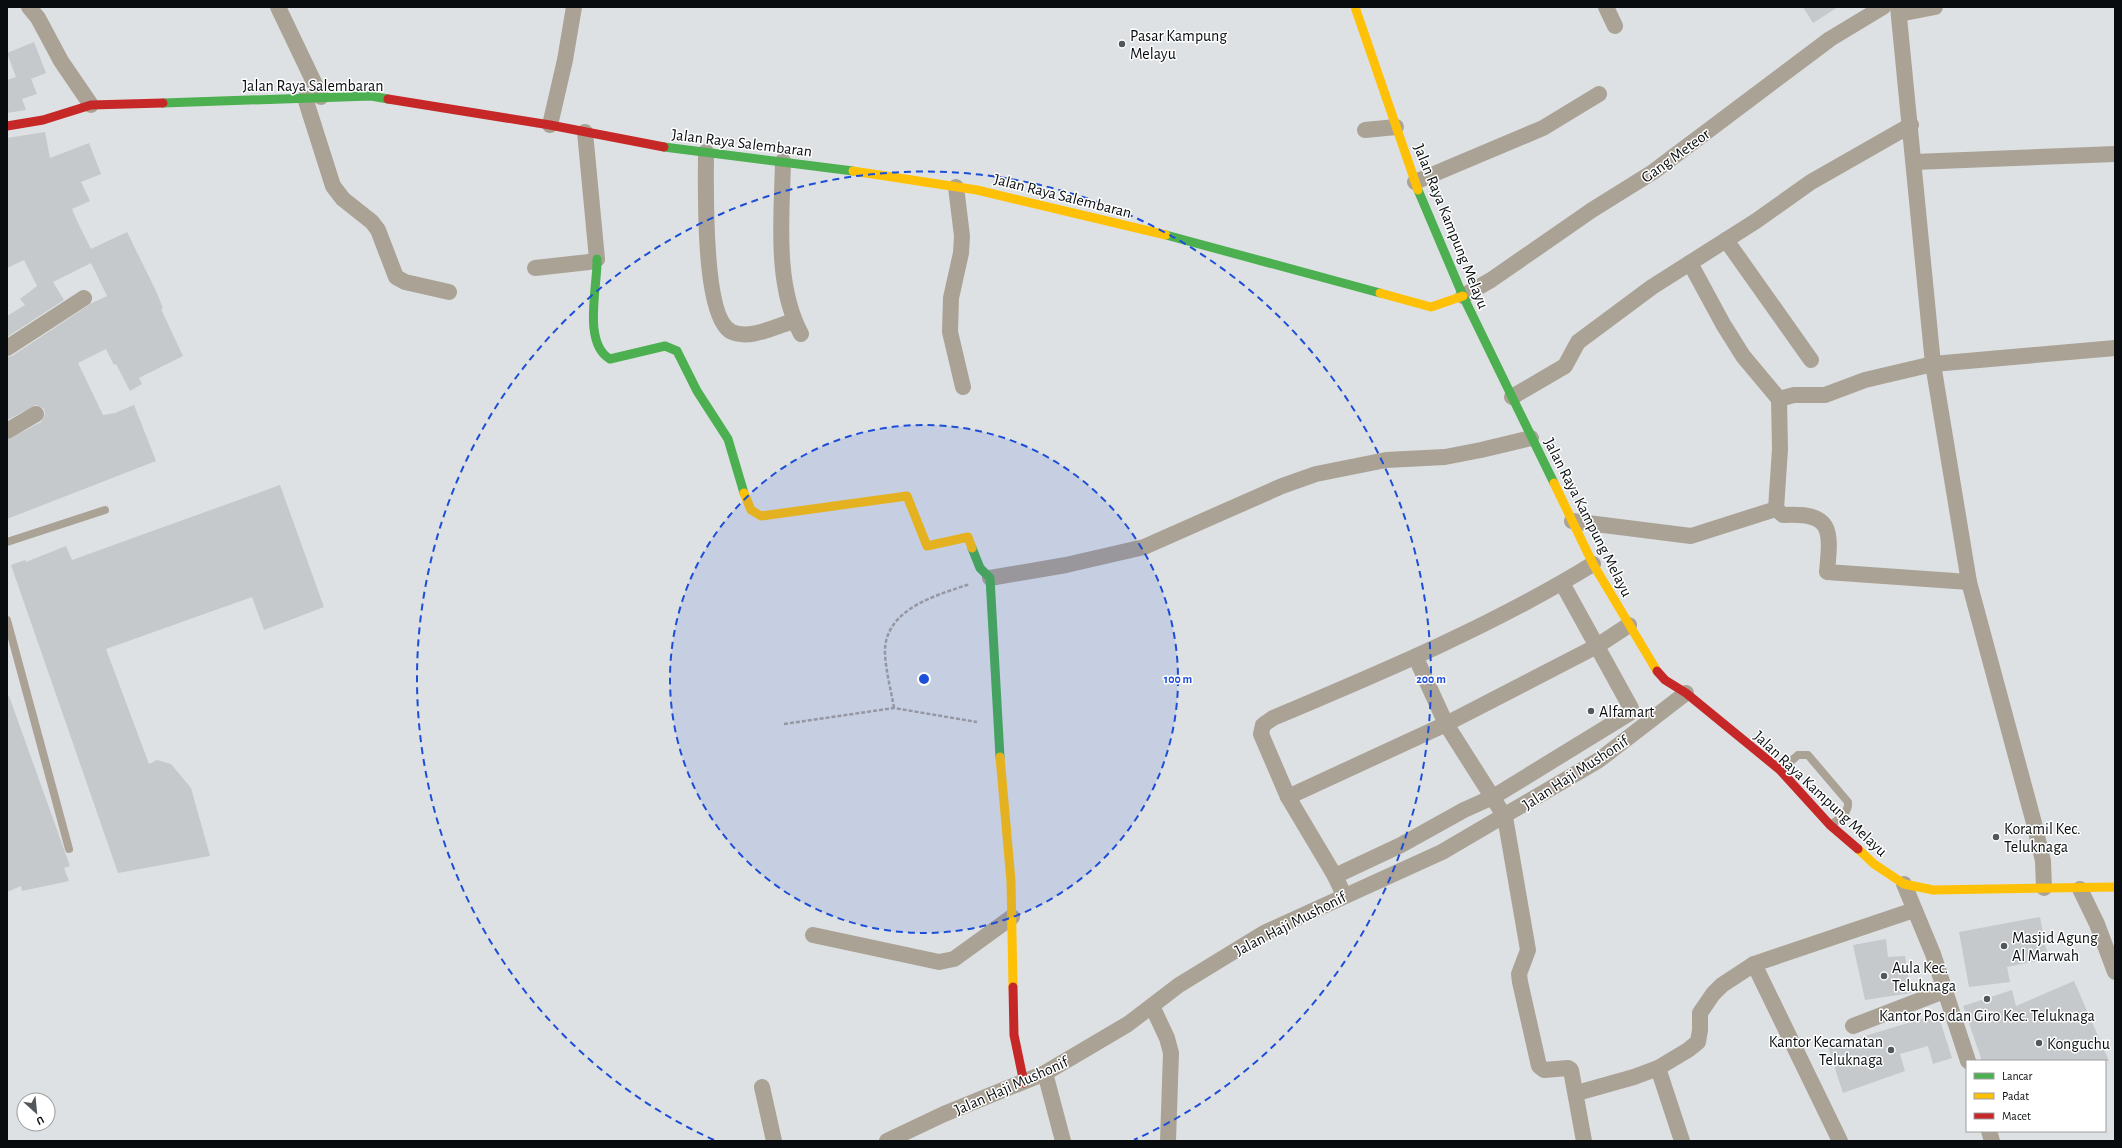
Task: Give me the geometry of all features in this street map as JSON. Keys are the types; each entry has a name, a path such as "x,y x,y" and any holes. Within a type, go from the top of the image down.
{"main road":[{"name":"Jalan Raya Kampung Melayu","path":"1355,7 1415,182 1463,296 1593,564 1655,668 1665,680 1686,693 1780,770 1830,825 1874,864 1904,884 1933,890 2044,888 2080,889 2115,887"},
{"name":"Jalan Raya Salembaran","path":"7,126 43,120 91,105 371,96 550,125 645,145 783,161 977,190 1196,242 1431,307 1463,296"},
{"path":"597,259 594,316 596,337 603,355 610,358 620,357 664,346 677,351 689,372 697,391 728,439 748,505 756,514 761,516 907,496 926,546 968,537 980,568 990,578 997,726 1011,881 1014,1035 1024,1083"}],"street":[{"path":"29,7 38,18 61,61 91,105"},
{"path":"278,7 321,97"},
{"path":"550,125 565,60 574,7"},
{"path":"1606,7 1615,26"},
{"name":"Gang Meteor","path":"1463,296 1498,275 1592,210 1653,172 1830,39 1883,7"},
{"path":"1934,7 1899,10 1933,364 1969,582 2034,823 2043,861 2044,888"},
{"path":"1415,182 1543,128 1599,94"},
{"path":"305,98 333,186 343,199 372,222 378,230 396,277 405,282 449,292"},
{"path":"1512,397 1565,366 1578,342 1652,287 1726,240 1811,182 1911,125"},
{"path":"1365,130 1396,127"},
{"path":"536,268 589,262 597,259 585,132"},
{"path":"706,152 708,273 720,319 724,327 733,333 747,335 798,327 783,275 783,161"},
{"path":"1914,162 2115,154"},
{"path":"956,187 962,236 961,253 951,298 950,332 963,387"},
{"path":"1726,240 1811,360"},
{"path":"1690,263 1723,324 1743,356 1778,399 1780,449 1776,509"},
{"path":"7,348 84,298"},
{"path":"1778,399 1794,396 1825,395 1865,380 1933,364 2115,348"},
{"path":"7,431 36,414"},
{"path":"990,578 1066,565 1144,547 1282,486 1316,474 1386,460 1452,456 1531,438"},
{"path":"1776,509 1784,515 1796,514 1818,518 1823,521 1830,538 1827,572 1969,582"},
{"path":"1572,521 1691,536 1776,509"},
{"path":"1344,895 1335,876 1288,797 1261,734 1263,725 1273,718 1416,658 1562,583 1593,564"},
{"path":"1335,876 1401,845 1464,810 1493,798 1630,713 1631,708 1562,583"},
{"path":"1288,797 1446,724 1597,646 1629,625"},
{"path":"1416,658 1446,724 1505,817 1528,950 1519,974 1520,982 1539,1066 1544,1070 1570,1069 1577,1093 1584,1141"},
{"name":"Jalan Haji Mushonif","path":"887,1141 944,1114 1046,1073 1106,1038 1179,985 1264,933 1344,895 1442,852 1505,817 1599,760 1686,693"},
{"path":"1904,884 1933,954 1968,1060"},
{"path":"2080,889 2097,924 2115,972"},
{"path":"1577,1093 1634,1078 1658,1068 1688,1050 1698,1042 1700,1013 1713,994 1722,985 1754,964 1914,910"},
{"path":"813,935 939,962 954,959 1012,917"},
{"path":"1754,964 1840,1141"},
{"path":"1853,1026 1944,991"},
{"path":"1152,1006 1167,1038 1171,1053 1168,1141"},
{"path":"1658,1068 1682,1141"},
{"path":"1046,1073 1063,1141"},
{"path":"762,1087 774,1141"}],"lane":[{"path":"7,542 105,510"},
{"path":"7,620 69,849"},
{"path":"1780,770 1798,755 1808,755 1848,802 1845,814 1830,825"}],"path":[{"path":"894,708 885,653 886,640 896,621 930,597 990,578"},
{"path":"784,724 894,708 997,726"}],"building":[{"path":"1803,7 1838,7 1813,23"},
{"path":"34,42 46,73 31,79 37,94 22,99 26,110 7,113 7,80 16,77 7,53"},
{"path":"45,132 50,158 89,143 101,174 81,182 90,201 72,209 78,223 91,249 127,232 156,291 163,308 161,309 183,356 139,378 142,384 130,391 116,364 114,365 106,349 78,363 103,415 115,413 134,405 156,461 7,519 7,440 41,422 45,414 44,409 36,405 7,420 7,357 12,356 92,303 107,296 91,263 53,282 64,300 7,337 7,316 25,305 20,299 37,286 24,260 7,268 7,138"},
{"path":"280,485 324,607 264,630 252,597 106,649 149,764 157,760 171,764 191,788 210,856 118,873 11,565 25,560 26,562 66,546 72,560"},
{"path":"9,696 70,866 64,868 69,881 22,891 21,886 7,892 7,697"},
{"name":"Masjid Agung Al Marwah","path":"2040,917 2048,959 2007,967 2010,982 1969,987 1959,932"},
{"name":"Aula Kec. Teluknaga","path":"1886,939 1888,957 1905,956 1911,993 1865,1000 1853,945"},
{"name":"Konguchu","path":"2074,981 2109,1061 1982,1060 1963,1006 2012,990 2016,1006"},
{"name":"Kantor Kecamatan Teluknaga","path":"1938,1014 1952,1058 1933,1064 1928,1046 1900,1054 1905,1071 1843,1093 1828,1047"}],"traffic: fast":[{"path":"163,103 371,96 388,99"},
{"path":"664,147 853,171"},
{"path":"1418,190 1463,296 1554,483"},
{"path":"1166,235 1380,293"},
{"path":"597,259 593,313 596,340 601,351 610,359 665,346 677,351 697,391 728,439 744,493"},
{"path":"972,548 980,568 990,578 1000,757"}],"traffic: slow":[{"path":"1355,7 1418,190"},
{"path":"853,171 977,190 1166,235"},
{"path":"1380,293 1431,307 1463,296"},
{"path":"1554,483 1593,564 1657,671"},
{"path":"744,493 751,510 761,516 907,496 927,546 968,537 972,548"},
{"path":"1000,757 1011,881 1013,987"},
{"path":"1858,849 1874,864 1904,884 1933,890 2115,887"}],"traffic: jam":[{"path":"388,99 550,125 664,147"},
{"path":"7,126 43,120 91,105 163,103"},
{"path":"1657,671 1665,680 1686,693 1780,770 1830,825 1858,849"},
{"path":"1013,987 1014,1035 1024,1083"}],"place":[{"name":"Pasar Kampung Melayu","path":"1122,44"},
{"name":"Alfamart","path":"1591,711"},
{"name":"Koramil Kec. Teluknaga","path":"1996,837"},
{"name":"Masjid Agung Al Marwah","path":"2004,946"},
{"name":"Aula Kec. Teluknaga","path":"1884,976"},
{"name":"Kantor Pos dan Giro Kec. Teluknaga","path":"1987,999"},
{"name":"Konguchu","path":"2039,1043"},
{"name":"Kantor Kecamatan Teluknaga","path":"1891,1050"}]}
